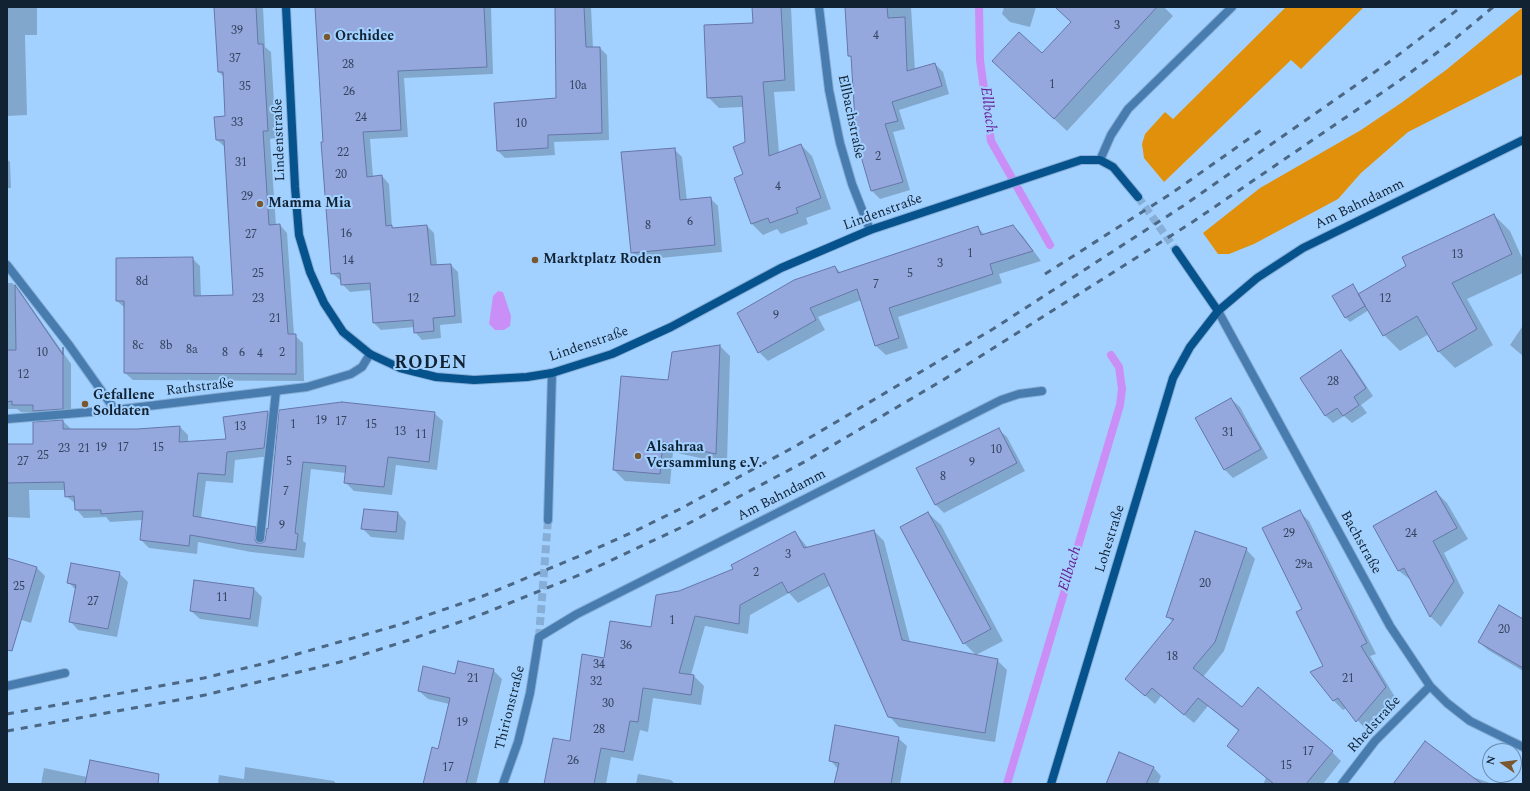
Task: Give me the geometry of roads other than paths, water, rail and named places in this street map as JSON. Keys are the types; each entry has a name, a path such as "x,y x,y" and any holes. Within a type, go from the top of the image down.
{"street":[{"name":"Lindenstraße","path":"286,7 295,187 299,235 310,272 324,303 343,332 370,354 400,368 436,377 474,380 502,379 552,373 612,354 671,327 781,268 870,230 1081,160 1100,160"},
{"name":"Ellbachstraße","path":"819,7 829,90 840,143 852,184 870,230"},
{"path":"1138,197 1113,166 1100,160 1111,135 1128,109 1232,7"},
{"name":"Am Bahndamm","path":"1218,311 1257,278 1303,248 1523,140"},
{"path":"1176,250 1218,311"},
{"path":"7,265 69,345 115,410"},
{"name":"Bachstraße","path":"1218,311 1390,626 1430,686 1447,703 1470,721 1523,747"},
{"name":"Lohestraße","path":"1051,784 1173,378 1190,347 1218,311"},
{"name":"Rathstraße","path":"7,419 115,410 307,387 351,374 362,367 370,354"},
{"path":"548,520 552,373"},
{"name":"Am Bahndamm","path":"539,637 584,610 1001,400 1019,394 1042,390"},
{"path":"260,538 276,391"},
{"name":"Thirionstraße","path":"503,784 518,742 530,693 539,637"},
{"path":"7,686 65,673"},
{"name":"Rhedstraße","path":"1342,784 1375,741 1430,686"}],"waterway":[{"name":"Ellbach","path":"979,7 980,60 991,141 1050,245"},
{"name":"Ellbach","path":"1007,784 1120,405 1122,389 1119,367 1111,355"}],"tunnel":[{"path":"1138,197 1176,250"},
{"path":"539,637 548,520"}],"railway":[{"path":"7,714 204,678 266,663 402,624 483,596 582,555 635,531 680,509 794,447 993,329 1183,206 1389,62 1461,7"},
{"path":"7,731 205,695 340,662 409,640 485,613 584,573 680,528 806,461 943,380 1194,221 1399,81 1450,43 1493,7"},
{"path":"1045,274 1172,193 1264,128"}],"place":[{"name":"Orchidee","path":"327,37"},
{"name":"Mamma Mia","path":"260,204"},
{"name":"Marktplatz Roden","path":"535,260"},
{"name":"Gefallene Soldaten","path":"85,404"},
{"name":"Alsahraa Versammlung e.V.","path":"638,456"}],"district":[{"name":"RODEN","path":"431,364"}]}
